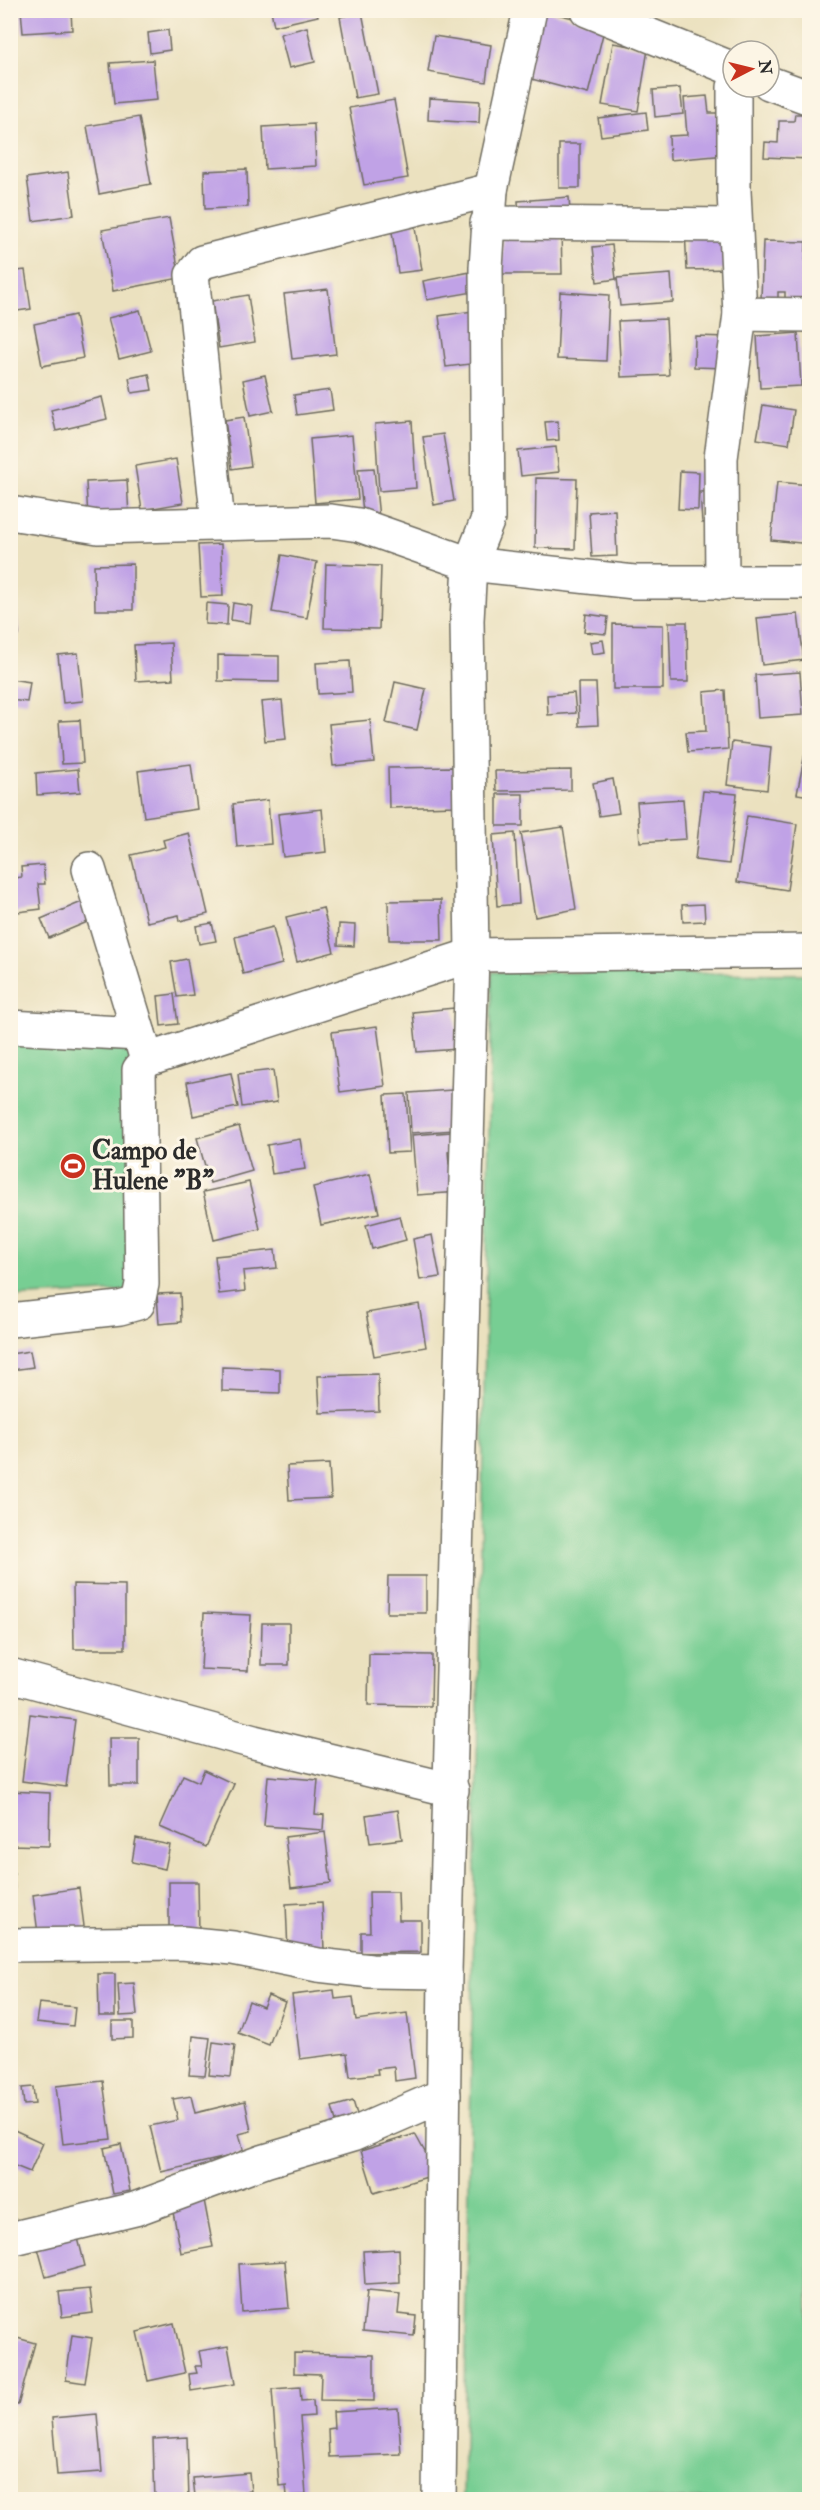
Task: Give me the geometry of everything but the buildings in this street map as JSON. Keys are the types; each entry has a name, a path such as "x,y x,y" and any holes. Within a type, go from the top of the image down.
{"street":[{"path":"438,2499 445,1972 452,1790 472,955 467,620 470,564 488,519 487,223 490,190 530,10"},
{"path":"587,10 721,64"},
{"path":"781,87 810,98"},
{"path":"722,583 721,458 740,314 735,225 734,99"},
{"path":"218,523 192,275 196,267 202,262 490,190"},
{"path":"487,223 735,225"},
{"path":"740,314 810,315"},
{"path":"10,513 98,527 309,519 359,525 470,564 634,582 810,582"},
{"path":"10,1320 120,1308 138,1303 142,1284 139,1070 143,1047 89,869"},
{"path":"10,1028 143,1047 472,955 810,951"},
{"path":"10,1675 254,1742 452,1790"},
{"path":"10,1945 182,1943 233,1948 318,1965 370,1971 445,1972"},
{"path":"10,2239 135,2209 265,2161 352,2134 444,2095"}],"green space":[{"path":"492,972 809,974 809,2499 463,2499"},
{"name":"Campo de Hulene \"B\"","path":"130,1037 143,1290 11,1297 11,1043"}],"place":[{"name":"Campo de Hulene \"B\"","path":"73,1166"}]}
